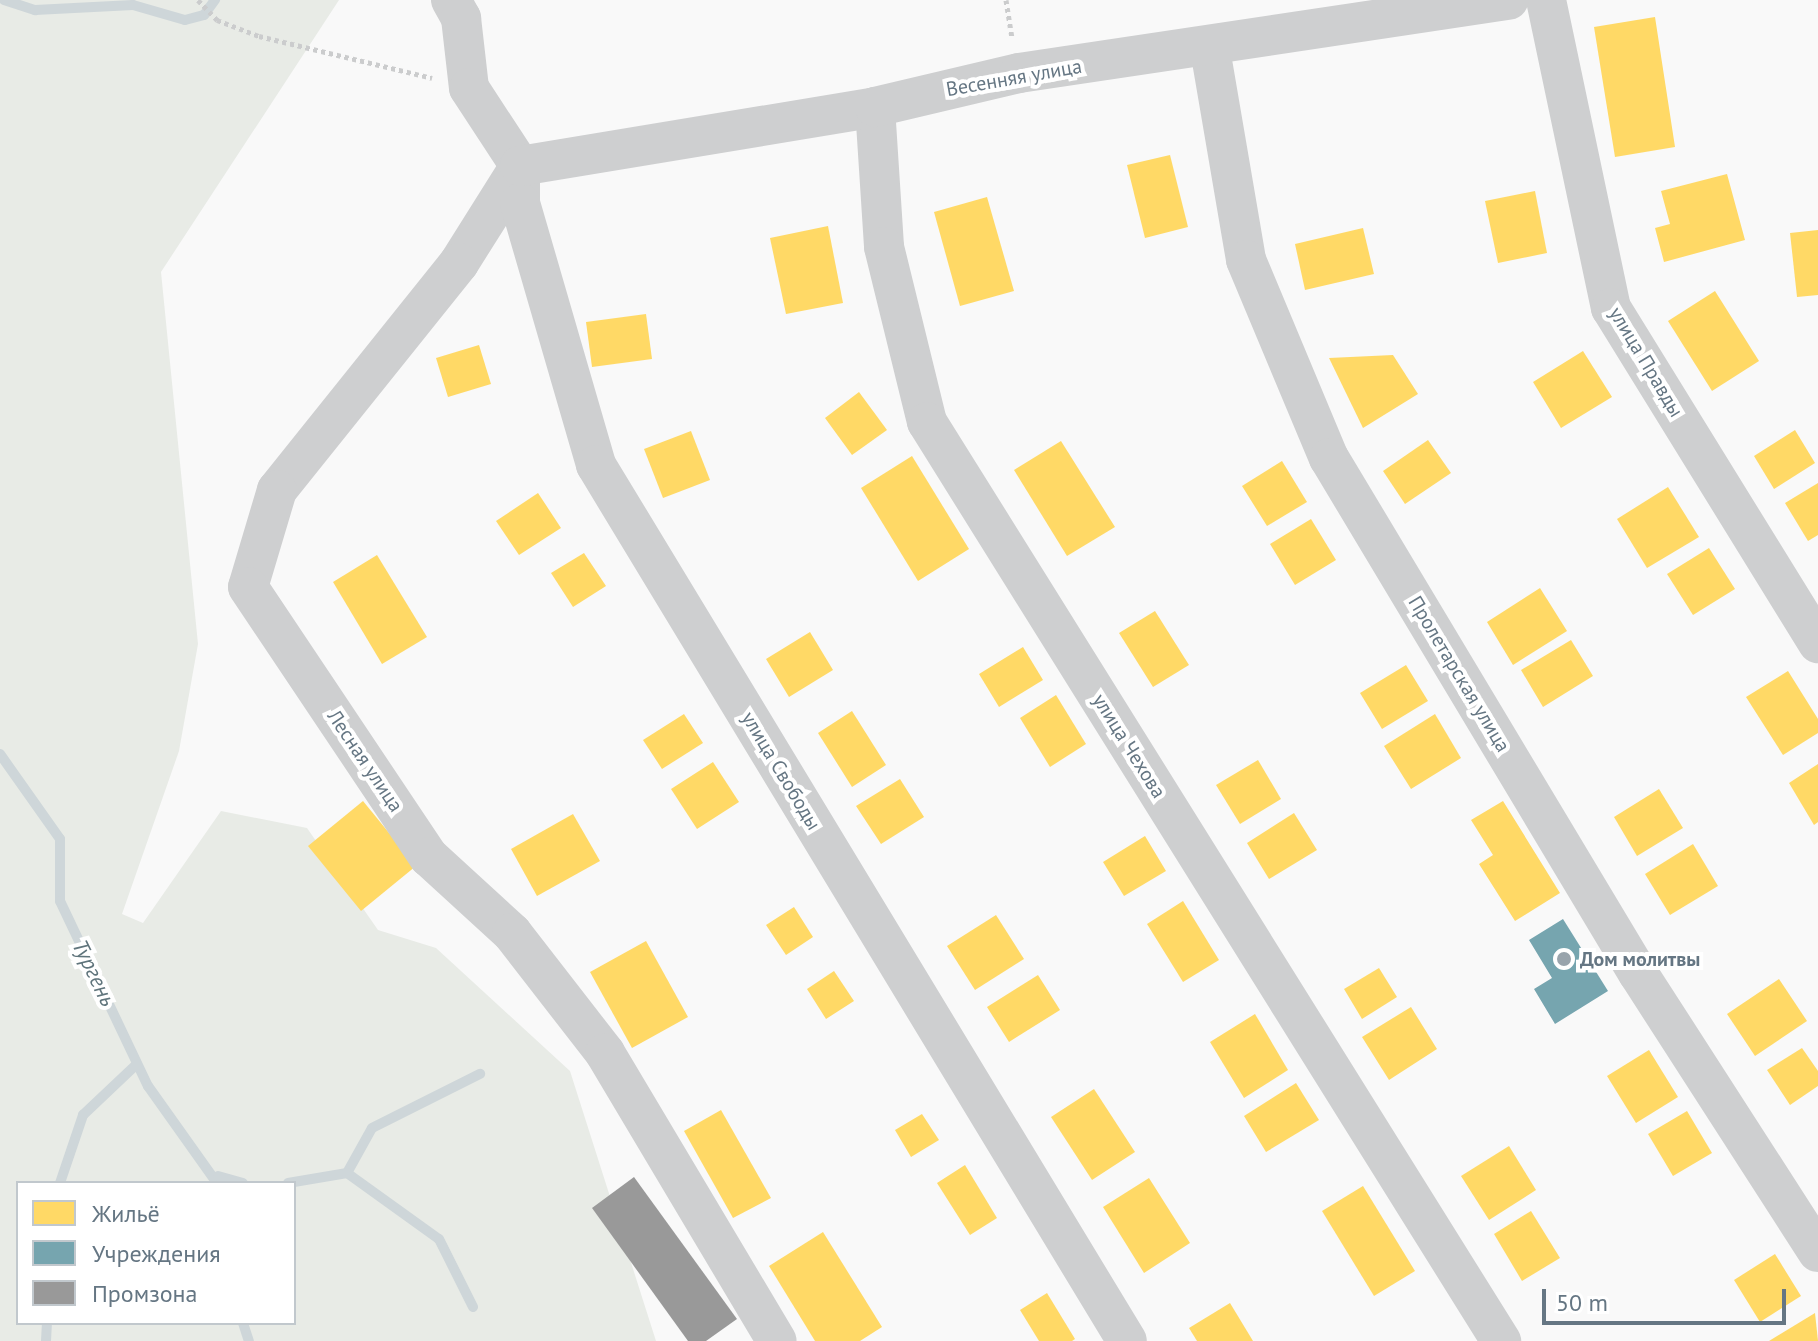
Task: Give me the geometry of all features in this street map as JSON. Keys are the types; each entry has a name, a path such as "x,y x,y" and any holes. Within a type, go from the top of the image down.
{"street":[{"path":"451,0 461,18 469,88 520,166"},
{"name":"Весенняя улица","path":"520,166 875,107 1019,73 1210,49 1509,0"},
{"name":"улица Правды","path":"1546,0 1611,308 1818,643"},
{"name":"Пролетарская улица","path":"1210,49 1246,260 1329,458 1638,973 1818,1252"},
{"name":"улица Чехова","path":"875,107 884,247 927,422 1501,1341"},
{"name":"Лесная улица","path":"520,166 459,263 277,490 248,587 429,857 512,933 605,1053 777,1341"},
{"name":"улица Свободы","path":"520,166 520,203 596,465 1127,1341"}],"path":[{"path":"198,0 217,20 469,88"}],"shaded area":[{"path":"0,0 339,0 161,272 198,644 179,751 122,914 143,923 221,811 307,828 378,930 436,948 570,1071 656,1341 0,1341"}],"building: Жильё":[{"path":"1655,17 1675,147 1615,157 1594,27"},
{"path":"1170,155 1188,227 1145,238 1127,165"},
{"path":"1727,174 1745,240 1664,262 1655,228 1670,224 1661,191"},
{"path":"1535,191 1547,253 1498,263 1485,201"},
{"path":"987,197 1014,291 960,306 934,212"},
{"path":"828,226 843,303 786,314 770,238"},
{"path":"1363,228 1374,274 1305,290 1295,244"},
{"path":"1818,230 1818,295 1797,297 1790,233"},
{"path":"1715,291 1759,361 1712,391 1668,321"},
{"path":"646,314 652,359 592,367 586,322"},
{"path":"479,345 491,384 448,397 436,358"},
{"path":"1583,351 1612,397 1561,428 1533,382"},
{"path":"1393,355 1418,394 1363,428 1329,358"},
{"path":"859,392 887,430 852,455 825,418"},
{"path":"1795,430 1815,463 1774,489 1754,456"},
{"path":"691,431 710,480 663,498 644,449"},
{"path":"1428,440 1451,473 1405,504 1383,471"},
{"path":"1061,441 1115,527 1067,556 1014,470"},
{"path":"912,456 969,549 918,581 861,488"},
{"path":"1282,461 1307,502 1267,526 1242,486"},
{"path":"1818,483 1818,535 1808,541 1785,503"},
{"path":"1668,487 1699,537 1647,568 1617,519"},
{"path":"538,493 561,528 519,555 496,521"},
{"path":"1311,519 1336,560 1295,585 1270,544"},
{"path":"1709,548 1735,589 1693,615 1667,574"},
{"path":"584,553 606,586 573,607 551,573"},
{"path":"377,555 427,637 382,664 333,582"},
{"path":"1540,588 1567,631 1513,665 1487,622"},
{"path":"1155,611 1189,665 1153,687 1119,633"},
{"path":"810,632 833,670 789,697 766,659"},
{"path":"1571,640 1593,676 1543,707 1521,670"},
{"path":"1023,647 1043,680 999,707 979,674"},
{"path":"1406,665 1428,701 1382,729 1360,693"},
{"path":"1788,671 1818,719 1818,733 1783,755 1746,697"},
{"path":"1056,695 1086,744 1050,767 1020,718"},
{"path":"852,711 886,765 852,787 818,733"},
{"path":"684,714 703,743 662,769 643,740"},
{"path":"1435,714 1461,758 1411,789 1384,746"},
{"path":"1258,760 1281,799 1240,824 1216,785"},
{"path":"713,762 739,802 697,829 671,789"},
{"path":"1818,764 1818,822 1814,825 1789,783"},
{"path":"900,779 924,817 881,844 856,806"},
{"path":"1659,789 1683,828 1637,856 1614,817"},
{"path":"363,801 416,866 361,911 308,846"},
{"path":"1503,801 1560,893 1515,921 1479,864 1493,855 1471,820"},
{"path":"1294,813 1317,850 1269,879 1247,843"},
{"path":"573,814 600,861 537,896 511,849"},
{"path":"1145,836 1166,871 1124,896 1103,862"},
{"path":"1693,844 1718,886 1670,915 1645,874"},
{"path":"1183,901 1219,960 1183,982 1147,924"},
{"path":"794,907 813,937 786,955 766,925"},
{"path":"996,915 1024,959 975,990 947,946"},
{"path":"646,941 688,1017 632,1048 590,972"},
{"path":"1379,968 1397,997 1362,1019 1344,989"},
{"path":"834,971 854,1001 826,1019 807,989"},
{"path":"1038,975 1060,1010 1009,1042 987,1007"},
{"path":"1779,979 1807,1021 1755,1056 1727,1014"},
{"path":"1411,1007 1437,1049 1389,1080 1362,1037"},
{"path":"1255,1014 1288,1070 1244,1098 1210,1042"},
{"path":"1802,1048 1818,1071 1818,1086 1790,1105 1767,1070"},
{"path":"1649,1050 1678,1097 1636,1123 1607,1076"},
{"path":"1296,1083 1319,1120 1266,1152 1244,1116"},
{"path":"1094,1089 1135,1152 1092,1180 1051,1117"},
{"path":"721,1110 771,1198 733,1218 684,1131"},
{"path":"1687,1111 1712,1153 1673,1176 1648,1134"},
{"path":"922,1114 939,1140 911,1157 895,1130"},
{"path":"1509,1146 1536,1190 1489,1220 1461,1176"},
{"path":"965,1165 997,1218 970,1235 937,1183"},
{"path":"1149,1178 1190,1243 1144,1273 1103,1207"},
{"path":"1363,1186 1415,1271 1374,1296 1322,1211"},
{"path":"1531,1211 1560,1258 1522,1281 1494,1234"},
{"path":"823,1232 882,1327 860,1341 815,1341 769,1266"},
{"path":"1775,1254 1801,1296 1760,1322 1734,1280"},
{"path":"1047,1293 1075,1339 1072,1341 1039,1341 1020,1310"},
{"path":"1230,1303 1253,1341 1197,1341 1189,1328"},
{"path":"1815,1313 1818,1341 1769,1341"}],"building: Учреждения":[{"name":"Дом молитвы","path":"1563,919 1608,991 1555,1024 1534,989 1552,978 1529,940"}],"building: Промзона":[{"path":"634,1177 737,1319 706,1341 688,1341 592,1208"}],"waterway":[{"path":"4,0 35,10 133,5 185,20 204,15 215,0"},
{"name":"Тургень","path":"0,754 60,839 60,901 148,1086 216,1181"},
{"path":"61,1181 83,1115 137,1064"},
{"path":"347,1173 372,1128 480,1074"},
{"path":"296,1182 347,1173 439,1239 473,1307"},
{"path":"218,1176 236,1181"},
{"path":"46,1341 47,1325"},
{"name":"Тургень","path":"244,1325 249,1341"}],"place":[{"name":"Дом молитвы","path":"1564,959"}]}
